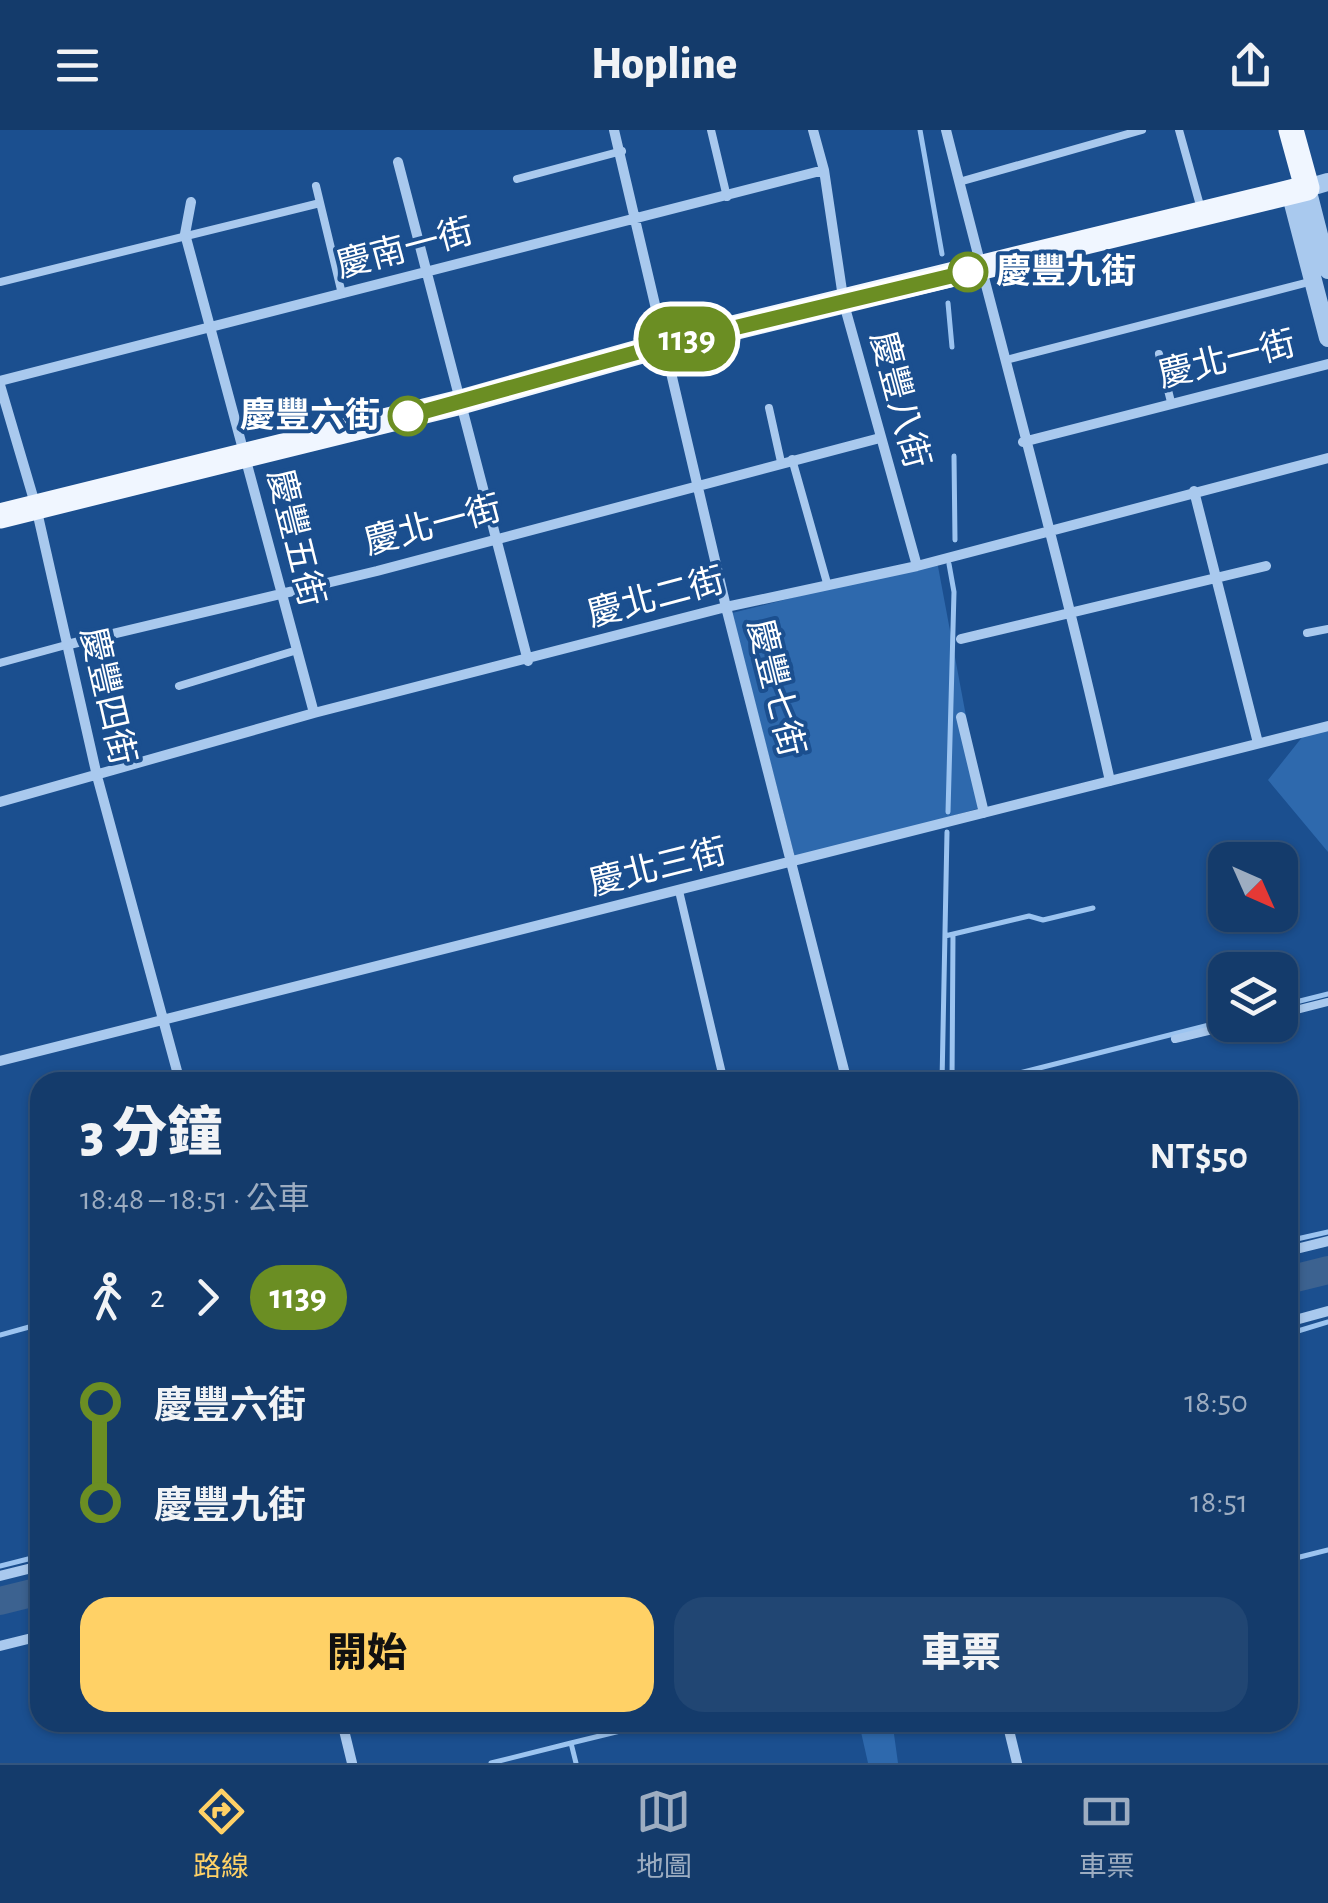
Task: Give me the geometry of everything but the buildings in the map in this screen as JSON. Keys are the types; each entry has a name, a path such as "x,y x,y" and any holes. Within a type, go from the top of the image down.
{"main road":[{"path":"1274,130 1308,187"},
{"path":"1292,130 1308,187"},
{"path":"0,516 461,402 667,344 844,304 1308,187"}],"street":[{"name":"慶豐七街","path":"614,130 726,607 844,1072"},
{"name":"慶豐八街","path":"813,130 824,170 844,304 917,566"},
{"path":"946,130 1024,442 1072,614 1110,781"},
{"path":"398,162 528,660"},
{"name":"慶南一街","path":"0,383 824,170"},
{"path":"1308,187 1328,338"},
{"name":"慶豐五街","path":"191,202 185,234 314,713"},
{"name":"慶北一街","path":"1024,442 1328,364"},
{"name":"慶豐四街","path":"0,383 36,507 97,776 177,1072"},
{"name":"慶北一街","path":"66,645 280,594 880,438"},
{"name":"慶北二街","path":"0,802 314,713 726,607 917,566 1328,458"},
{"path":"1194,491 1219,576 1258,743"},
{"path":"961,639 1266,566"},
{"path":"961,718 984,813"},
{"name":"慶北三街","path":"0,1062 1328,726"},
{"path":"1298,1249 1328,1241"},
{"path":"1298,1319 1328,1311"},
{"path":"0,1576 30,1568"},
{"path":"0,1646 30,1638"},
{"path":"344,1732 352,1763"},
{"path":"1010,1732 1018,1763"}],"lane":[{"path":"711,130 727,197"},
{"path":"959,182 1142,130"},
{"path":"1179,130 1203,214"},
{"path":"517,179 622,151"},
{"path":"316,186 342,294"},
{"path":"0,282 320,203"},
{"path":"1006,360 1320,275"},
{"path":"1159,354 1172,402"},
{"path":"769,408 827,583"},
{"path":"1307,633 1328,629"},
{"name":"慶北一街","path":"0,663 66,645"},
{"path":"179,686 294,650"},
{"path":"679,890 722,1072"},
{"path":"1298,1010 1328,1002"},
{"path":"1174,1039 1208,1031"}],"shaded area":[{"path":"937,561 983,807 796,862 732,613"},
{"path":"1328,726 1328,852 1268,780 1307,731"},
{"path":"861,1732 894,1732 898,1763 868,1763"}],"waterway":[{"path":"920,130 942,254"},
{"path":"948,303 952,347"},
{"path":"954,456 955,540"},
{"path":"948,812 954,592 949,564"},
{"path":"942,1072 947,832"},
{"path":"945,936 1029,916 1043,920 1093,908"},
{"path":"952,1072 953,934"},
{"path":"1298,1002 1328,994"},
{"path":"1024,1072 1208,1025"},
{"path":"1298,1239 1328,1232"},
{"path":"1298,1278 1328,1270"},
{"path":"1298,1331 1328,1322"},
{"path":"0,1335 30,1327"},
{"path":"1298,1558 1328,1550"},
{"path":"0,1566 30,1558"},
{"path":"0,1601 30,1594"},
{"path":"576,1763 571,1743 616,1732"},
{"path":"491,1763 571,1743"}],"bus line":[{"name":"1139","path":"408,416 667,344 968,272"}],"place":[{"name":"慶豐九街","path":"968,272"},
{"name":"慶豐六街","path":"408,416"}]}
